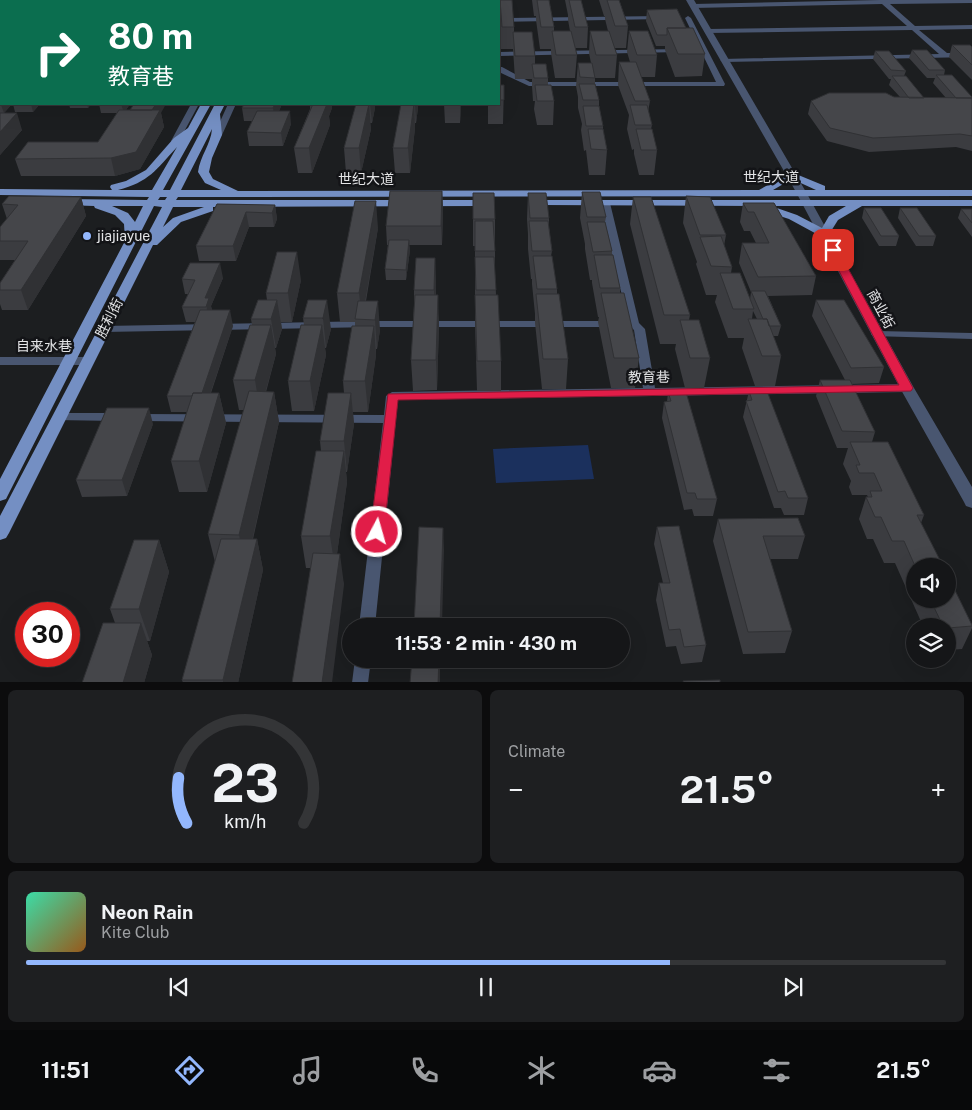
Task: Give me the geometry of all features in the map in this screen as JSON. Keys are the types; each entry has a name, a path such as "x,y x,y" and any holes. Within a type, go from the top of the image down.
{"main road":[{"path":"214,107 218,135 202,172 205,178 221,186 246,194"},
{"name":"胜利街","path":"0,495 71,361 154,197 194,126 214,107"},
{"name":"胜利街","path":"0,534 142,256 214,107"},
{"path":"82,191 118,187 146,176 160,163 166,152 175,142 194,126"},
{"path":"756,192 780,183 791,175 815,186 841,192"},
{"name":"世纪大道","path":"0,192 82,191 235,204 972,203"},
{"name":"世纪大道","path":"171,198 246,194 972,193"},
{"name":"世纪大道","path":"0,202 72,202 154,197"},
{"path":"72,202 113,210 129,219 132,226 124,256"},
{"path":"739,202 780,213 804,222 824,234 829,223 839,213 865,202"},
{"path":"142,256 157,238 178,220 196,212 235,204"}],"street":[{"path":"691,3 972,1"},
{"path":"882,2 945,55"},
{"name":"商业街","path":"691,3 694,18 707,31 801,192 877,334 972,502"},
{"path":"500,20 668,18"},
{"path":"500,70 529,84 721,84 694,18 678,18"},
{"path":"707,31 972,26"},
{"path":"500,54 689,50"},
{"path":"699,50 721,55 972,54"},
{"path":"175,142 194,105"},
{"path":"218,135 232,105"},
{"path":"605,203 634,324 639,329 650,392"},
{"path":"104,329 374,324 634,324"},
{"path":"877,334 972,336"},
{"name":"自来水巷","path":"0,361 87,361"},
{"name":"教育巷","path":"390,419 392,396 907,388"},
{"path":"59,417 390,419 368,618"},
{"path":"360,682 362,668"}],"shaded area":[{"path":"588,445 594,479 496,483 493,449"}],"building":[{"path":"500,0 512,0 514,27 502,27"},
{"path":"537,0 549,0 554,27 541,27"},
{"path":"569,0 581,0 588,27 575,27"},
{"path":"607,0 619,0 628,26 615,26"},
{"path":"677,9 686,28 667,28 667,35 657,35 647,10"},
{"path":"667,28 693,28 705,54 678,54"},
{"path":"552,31 571,31 577,55 556,55"},
{"path":"590,31 609,31 617,55 596,55"},
{"path":"629,31 648,31 657,55 637,55"},
{"path":"513,32 532,32 535,56 515,56"},
{"path":"952,45 970,45 972,47 972,65"},
{"path":"912,50 927,50 945,70 929,70"},
{"path":"875,51 889,51 906,71 891,70"},
{"path":"619,62 636,62 650,101 635,101"},
{"path":"578,63 592,63 595,78 580,77"},
{"path":"532,64 546,64 548,78 534,78"},
{"path":"936,75 952,75 972,98 956,98"},
{"path":"892,76 906,76 924,98 909,98"},
{"path":"579,84 595,84 599,100 583,100"},
{"path":"500,85 504,85 504,100 500,100"},
{"path":"535,85 551,85 554,101 537,101"},
{"path":"829,93 886,93 894,97 972,98 972,136 960,134 873,138 830,128 811,101"},
{"path":"133,105 155,105 152,110 130,110"},
{"path":"244,105 274,105 273,108 242,108"},
{"path":"313,105 327,105 309,148 294,148"},
{"path":"356,105 369,105 359,148 344,148"},
{"path":"401,105 414,105 408,148 393,148"},
{"path":"630,105 647,105 652,125 635,125"},
{"path":"583,106 599,106 603,126 586,126"},
{"path":"119,110 160,110 136,152 111,158 15,159 28,142 98,142"},
{"path":"257,111 290,111 281,133 247,132"},
{"path":"0,113 17,113 0,132"},
{"path":"588,129 603,129 607,150 591,149"},
{"path":"636,129 652,129 657,150 641,150"},
{"path":"390,191 442,191 441,226 386,226"},
{"path":"582,192 600,192 606,217 587,217"},
{"path":"473,193 494,193 495,219 473,219"},
{"path":"528,193 546,193 549,218 530,218"},
{"path":"9,196 81,197 21,290 0,290 0,283 28,241 0,241 0,227 18,205 2,204"},
{"path":"686,196 710,197 726,235 700,235"},
{"path":"633,197 651,197 690,315 664,315"},
{"path":"355,201 376,201 359,293 337,293"},
{"path":"743,203 774,203 816,276 758,277 742,243 769,243 754,212 748,212"},
{"path":"217,204 275,205 272,213 246,212 233,246 196,246"},
{"path":"864,208 881,208 899,236 881,236"},
{"path":"900,208 917,208 936,236 919,236"},
{"path":"961,209 972,209 972,223"},
{"path":"475,221 493,221 495,251 475,251"},
{"path":"529,221 548,221 552,251 532,251"},
{"path":"587,222 605,222 612,251 593,252"},
{"path":"721,236 732,267 711,266 700,237"},
{"path":"389,240 409,240 406,270 385,269"},
{"path":"277,252 297,252 288,293 266,293"},
{"path":"594,255 613,255 620,288 600,288"},
{"path":"533,256 552,256 557,289 537,289"},
{"path":"475,257 494,257 496,290 476,290"},
{"path":"416,258 435,258 434,290 414,290"},
{"path":"190,263 220,263 205,298 209,298 206,307 182,307 195,280 182,279"},
{"path":"720,273 740,273 754,309 733,309"},
{"path":"751,291 765,291 781,326 769,326 767,319 763,319"},
{"path":"601,293 624,293 639,358 614,358"},
{"path":"536,294 559,294 568,359 543,359"},
{"path":"415,295 438,295 436,360 411,360"},
{"path":"475,295 498,295 501,361 477,361"},
{"path":"258,300 277,300 271,319 251,319"},
{"path":"308,300 327,300 323,318 303,318"},
{"path":"816,300 844,300 884,367 851,368"},
{"path":"358,301 378,301 375,320 355,319"},
{"path":"200,310 230,310 202,393 193,393 192,396 167,396"},
{"path":"748,319 767,319 781,356 762,356"},
{"path":"680,320 699,320 710,358 690,358"},
{"path":"250,325 271,325 255,380 233,380"},
{"path":"301,325 322,325 310,381 288,381"},
{"path":"352,326 374,326 365,381 343,381"},
{"path":"820,380 850,380 875,432 842,431"},
{"path":"249,391 274,392 239,535 208,534"},
{"path":"749,391 767,391 808,498 788,498 785,491 778,492 746,401 752,400"},
{"path":"668,392 686,392 717,499 697,499 695,493 687,493 664,402 671,401"},
{"path":"193,393 219,393 199,461 171,461"},
{"path":"328,393 351,393 344,441 320,441"},
{"path":"107,408 149,408 122,480 76,480"},
{"path":"850,442 888,442 924,515 917,515 939,558 911,558 904,541 892,541 881,517 875,517 866,497 872,497 870,491 882,491 874,473 859,473 856,465 860,465"},
{"path":"316,451 344,451 330,536 301,536"},
{"path":"798,518 805,536 763,536 792,631 748,632 718,519"},
{"path":"679,526 706,645 684,647 680,629 669,630 659,583 670,583 657,527"},
{"path":"419,527 443,528 440,618 414,618"},
{"path":"221,539 257,539 223,680 182,680"},
{"path":"134,540 159,540 139,609 110,609"},
{"path":"313,553 340,554 322,682 292,682"},
{"path":"956,592 972,626 956,627 956,618 939,618 934,608 956,608"},
{"path":"103,623 141,623 123,682 82,682"},
{"path":"411,668 439,668 438,682 410,682"},
{"path":"720,680 720,682 684,682"}],"place":[{"name":"jiajiayue","path":"87,236"}],"route":[{"path":"377,532 392,396 907,388 833,250"}]}
